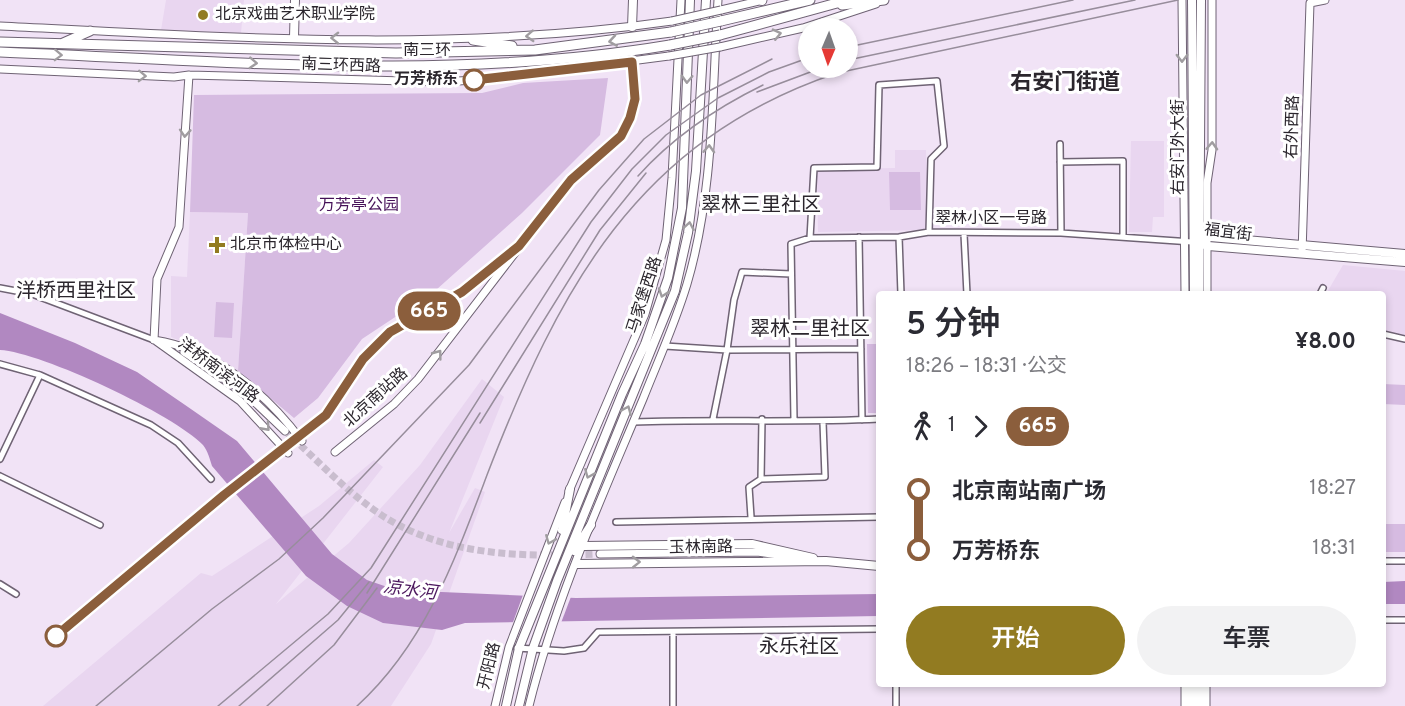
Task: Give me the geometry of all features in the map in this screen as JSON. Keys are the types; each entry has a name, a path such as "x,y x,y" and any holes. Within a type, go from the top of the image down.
{"highway":[{"name":"南三环","path":"0,42 396,53 535,50 671,32 810,0"},
{"name":"南三环","path":"0,52 292,64 494,65 586,58 670,45 720,35 848,0"},
{"path":"819,9 886,0"},
{"path":"61,44 90,31"},
{"path":"473,40 535,50"}],"main road":[{"path":"294,37 295,0"},
{"path":"632,27 633,0"},
{"name":"马家堡西路","path":"544,581 645,345 668,278 682,208 690,0"},
{"name":"马家堡西路","path":"532,648 675,291 688,232 696,171 706,0"},
{"name":"右安门外大街","path":"1192,0 1199,291"},
{"name":"右安门外大街","path":"1194,291 1201,0"},
{"name":"福宜街","path":"1197,240 1208,246 1405,254"},
{"name":"福宜街","path":"1197,240 1302,249 1405,262"},
{"path":"558,552 570,489"},
{"path":"565,564 591,525"},
{"name":"玉林南路","path":"584,546 752,544 826,561"},
{"name":"玉林南路","path":"577,564 826,561 876,566"},
{"name":"开阳路","path":"506,706 519,648 544,581"},
{"path":"519,706 532,648"},
{"path":"1192,687 1192,706"},
{"path":"1200,687 1200,706"}],"street":[{"name":"马家堡西路","path":"533,580 645,314 666,240 672,178 681,0"},
{"path":"530,706 543,649 665,346 688,282 703,211 718,0"},
{"name":"南三环西路","path":"0,26 90,31 473,40 632,27 672,21 762,0"},
{"name":"南三环西路","path":"0,69 174,77 189,75 440,82 494,79 632,62 720,47 804,28 886,0"},
{"path":"1182,0 1182,151 1197,240"},
{"path":"1186,291 1212,150 1212,0"},
{"name":"右外西路","path":"1302,249 1310,3 1325,0"},
{"name":"北京南站路","path":"335,452 394,404 418,379 571,180 621,136 630,118 635,99 632,62"},
{"path":"154,340 157,279 179,227 189,75"},
{"path":"810,238 814,168 877,167 879,85 937,81 944,146 931,159 929,232"},
{"path":"1060,144 1061,233"},
{"path":"1060,162 1123,161 1123,237"},
{"name":"翠林小区一号路","path":"791,274 791,244 810,238 899,237 929,232 1061,233 1197,240"},
{"path":"964,234 967,291"},
{"path":"859,237 862,420"},
{"path":"899,237 901,291"},
{"name":"北京南站路","path":"300,438 326,415 363,359 390,332 462,292 519,246"},
{"path":"1207,291 1208,246"},
{"path":"713,419 734,300 742,272 791,274 794,419"},
{"name":"洋桥南滨河路","path":"0,288 32,294 191,355 242,390 285,431"},
{"path":"1386,335 1405,339"},
{"name":"洋桥南滨河路","path":"154,340 171,342 208,357 230,370 300,438"},
{"name":"洋桥南滨河路","path":"154,340 240,401 288,453"},
{"path":"665,346 792,351 861,349"},
{"path":"0,364 40,375 151,425 178,443 211,479"},
{"path":"0,459 40,375"},
{"path":"634,422 713,419 794,419 823,422 876,419"},
{"path":"761,479 762,419"},
{"path":"752,517 749,487 761,479 825,477 823,422"},
{"path":"0,476 100,525"},
{"path":"616,522 752,517 876,517"},
{"name":"玉林南路","path":"600,554 757,552 826,561"},
{"path":"1386,561 1405,561"},
{"name":"开阳路","path":"495,706 509,647 533,580"},
{"path":"0,584 15,594"},
{"path":"1386,620 1405,620"},
{"path":"509,647 564,651 584,648 598,633 876,629"},
{"path":"673,633 673,706"},
{"path":"896,687 896,706"},
{"path":"1185,687 1185,706"},
{"path":"1206,687 1206,706"}],"shaded area":[{"name":"北京戏曲艺术职业学院","path":"166,0 244,0 241,33 161,30"},
{"path":"1131,141 1164,141 1164,217 1153,217 1152,232 1129,232"},
{"path":"895,150 926,150 928,230 818,232 817,169 895,168"},
{"path":"190,212 248,213 238,371 212,354 171,337 171,276 187,277"},
{"path":"1343,265 1405,271 1405,336 1386,332 1386,291 1328,291"},
{"path":"482,379 504,397 449,533 475,488 485,492 431,644 391,706 43,706 201,573 212,576 319,506 374,460 383,467 276,604 349,543 420,465"}],"green space":[{"name":"万芳亭公园","path":"608,78 600,135 522,213 436,290 362,339 318,398 294,418 238,371 248,213 190,212 194,95 482,93 523,83"},
{"path":"889,172 920,172 921,210 890,210"},
{"path":"216,302 234,303 232,338 214,337"},
{"path":"867,344 876,344 876,413 868,413"},
{"path":"1386,384 1405,385 1405,405 1386,404"},
{"path":"1386,524 1405,524 1405,552 1386,552"}],"water":[{"name":"凉水河","path":"0,313 75,343 137,372 237,441 332,554 367,580 396,590 576,598 876,594 876,616 465,623 442,630 383,623 347,606 306,576 212,466 203,445 188,432 137,402 75,373 19,353 0,350"},
{"path":"1405,581 1405,604 1386,604 1386,582"}],"pier":[{"path":"524,592 572,594 561,623 512,625"}],"tunnel":[{"path":"285,431 337,480 370,507 414,532 437,541 486,551 561,555"},
{"path":"575,555 600,554"}],"railway":[{"path":"858,45 1073,0"},
{"path":"858,58 1135,0"},
{"path":"357,706 402,656 436,599 463,538 514,407 544,343 576,284 614,230 657,181 708,138 767,102 837,73 1178,0"},
{"path":"96,706 212,609 279,559 323,518 469,365 599,190 644,139 701,95 772,59"},
{"path":"218,706 328,614 371,568 591,222 632,169 666,135 718,98 769,72 798,62"},
{"path":"757,92 798,77"},
{"path":"638,176 696,124 763,85"},
{"path":"480,423 600,230 646,173"},
{"path":"367,593 480,413"},
{"path":"239,706 338,620 369,582"},
{"path":"267,706 334,645 377,588"}],"bus line":[{"name":"665","path":"56,636 274,454 326,415 338,401 363,359 390,332 399,325 437,308 462,292 519,246 571,180 621,136 630,118 635,99 632,62 474,80"}],"place":[{"name":"北京戏曲艺术职业学院","path":"203,15"},
{"name":"万芳桥东","path":"474,80"},
{"name":"北京市体检中心","path":"217,245"}],"district":[{"name":"右安门街道","path":"1065,83"},
{"name":"翠林三里社区","path":"761,206"},
{"name":"洋桥西里社区","path":"76,292"},
{"name":"翠林二里社区","path":"810,330"},
{"name":"永乐社区","path":"799,648"}]}
